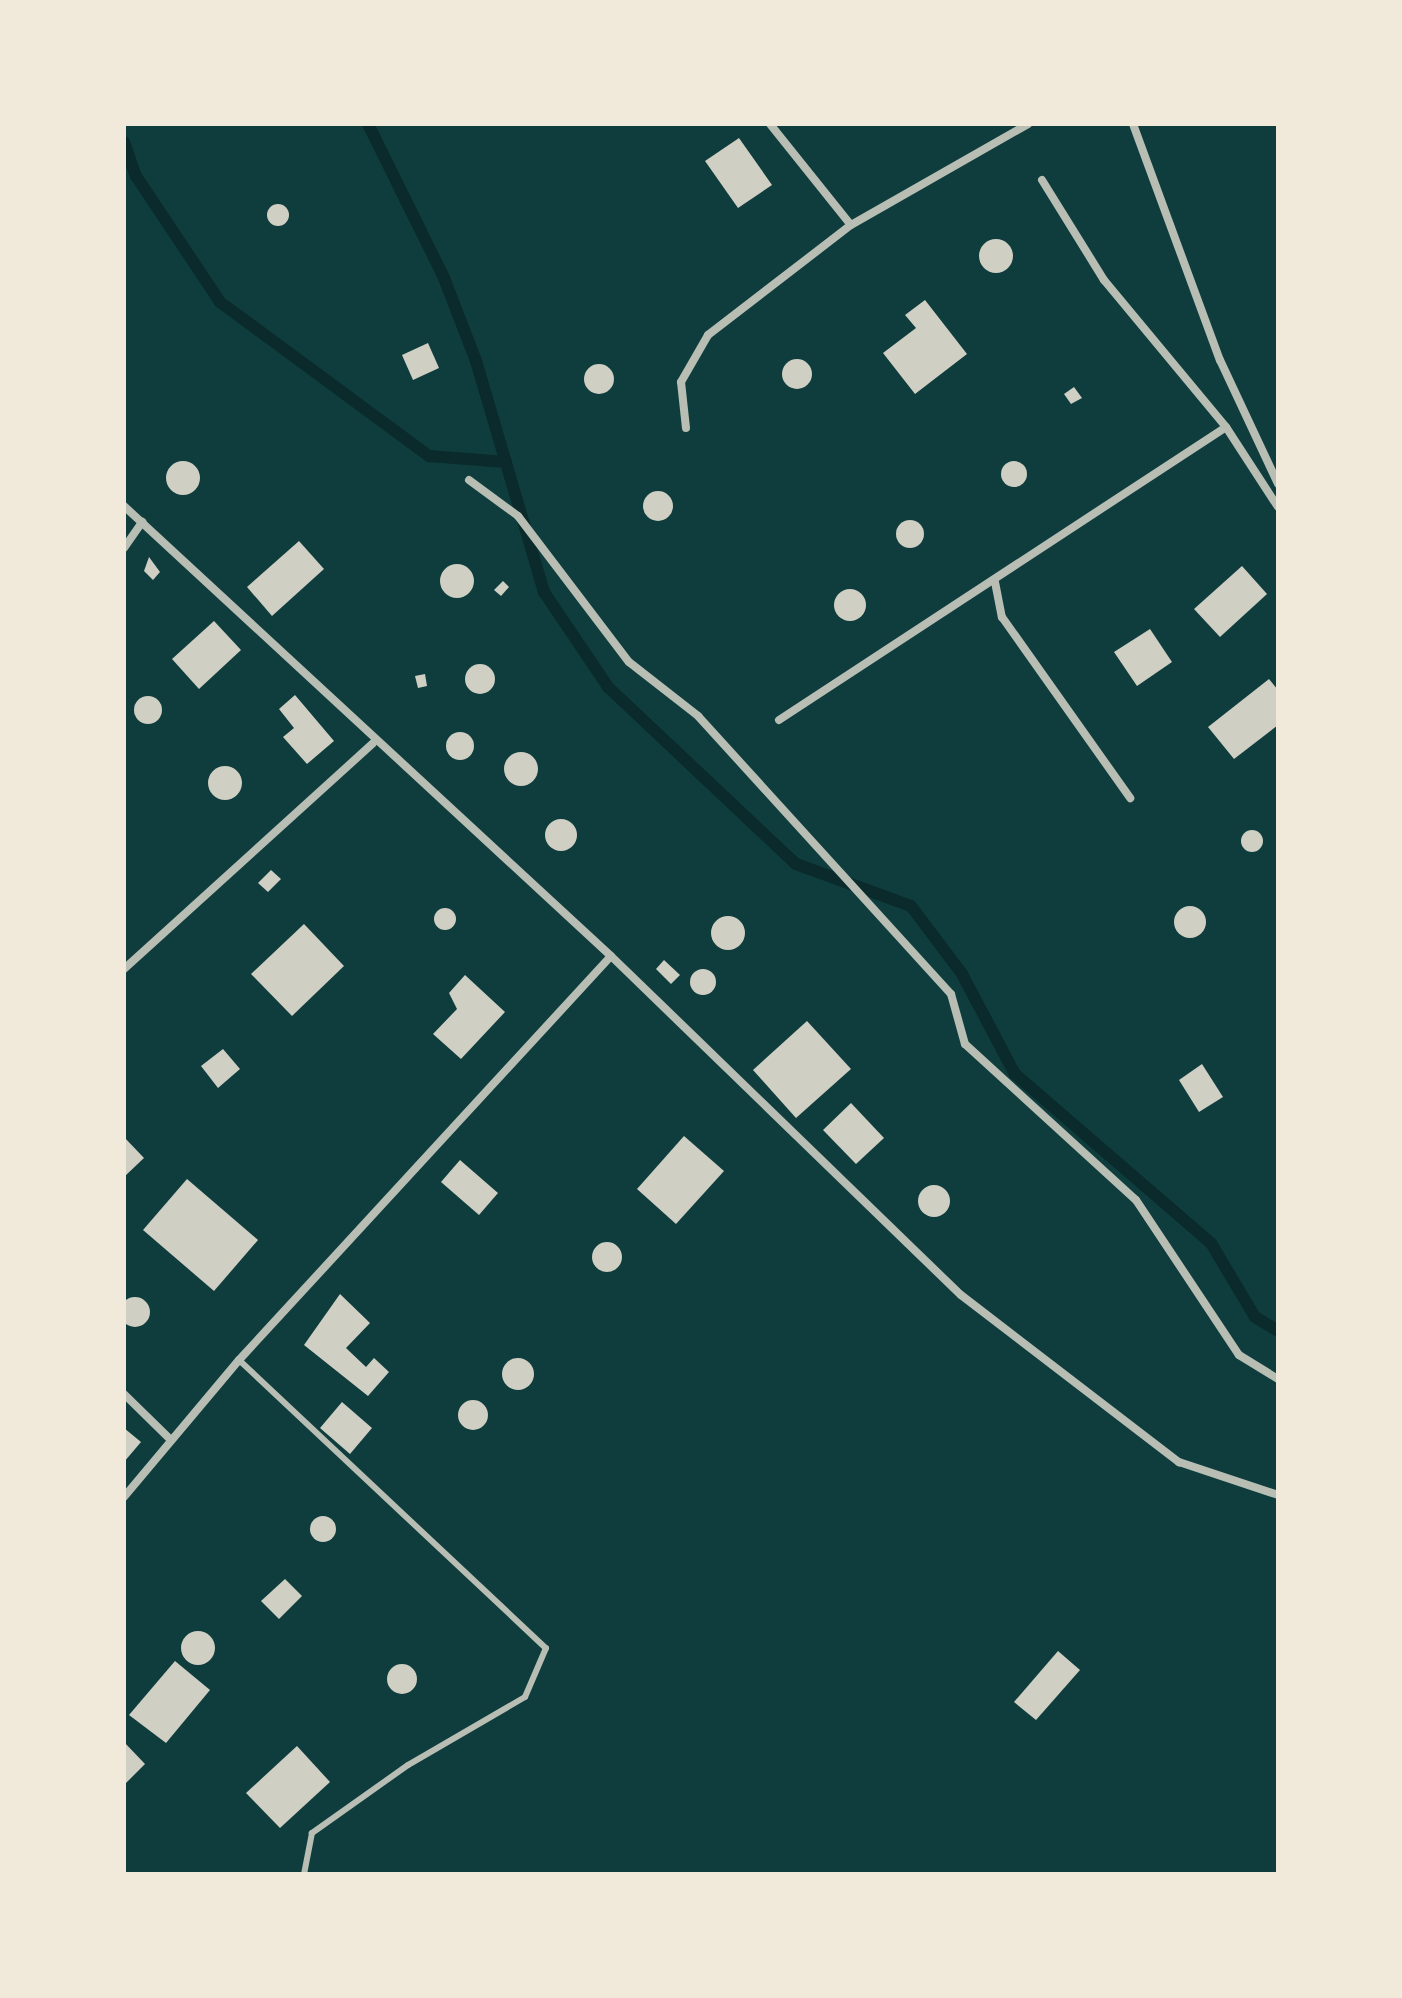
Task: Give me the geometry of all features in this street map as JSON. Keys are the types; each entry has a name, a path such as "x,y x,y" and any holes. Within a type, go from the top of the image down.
{"street":[{"path":"770,124 851,225"},
{"path":"686,428 681,382 708,335 851,225 1028,124"},
{"path":"1133,124 1220,360 1278,484"},
{"path":"1042,180 1160,356 1226,427 1278,507"},
{"path":"779,720 995,582 1226,427"},
{"path":"469,480 518,516 629,662 698,716 951,994 965,1044 1136,1200 1239,1355 1278,1379"},
{"path":"124,506 373,743 611,956 961,1295 1179,1462 1278,1495"},
{"path":"124,548 142,522"},
{"path":"995,582 1002,617 1130,798"},
{"path":"124,969 373,743"},
{"path":"124,1497 169,1438 239,1360 611,956"},
{"path":"124,1394 169,1438"}],"lane":[{"path":"239,1360 546,1648 525,1697 408,1765 312,1833 304,1874"}],"building":[{"path":"739,138 772,185 738,208 705,161"},
{"path":"278,204 286,207 289,215 286,223 278,226 270,223 267,215 270,207"},
{"path":"996,239 1008,244 1013,256 1008,268 996,273 984,268 979,256 984,244"},
{"path":"925,300 967,354 915,394 883,353 916,328 905,315"},
{"path":"428,343 439,368 413,380 402,355"},
{"path":"797,359 808,363 812,374 808,385 797,389 786,385 782,374 786,363"},
{"path":"599,364 610,368 614,379 610,390 599,394 588,390 584,379 588,368"},
{"path":"1074,387 1082,398 1071,404 1064,394"},
{"path":"183,461 195,466 200,478 195,490 183,495 171,490 166,478 171,466"},
{"path":"1014,461 1023,465 1027,474 1023,483 1014,487 1005,483 1001,474 1005,465"},
{"path":"658,491 669,495 673,506 669,517 658,521 647,517 643,506 647,495"},
{"path":"910,520 920,524 924,534 920,544 910,548 900,544 896,534 900,524"},
{"path":"299,541 324,569 272,616 247,587"},
{"path":"149,557 160,572 153,580 144,571"},
{"path":"457,564 469,569 474,581 469,593 457,598 445,593 440,581 445,569"},
{"path":"1242,566 1267,594 1220,637 1194,609"},
{"path":"503,581 509,587 501,596 494,590"},
{"path":"850,589 861,594 866,605 861,616 850,621 839,616 834,605 839,594"},
{"path":"214,621 241,650 199,689 172,659"},
{"path":"1150,629 1172,662 1137,686 1114,652"},
{"path":"480,664 491,668 495,679 491,690 480,694 469,690 465,679 469,668"},
{"path":"425,674 427,686 418,688 415,676"},
{"path":"1269,679 1278,690 1278,725 1234,759 1208,727"},
{"path":"295,695 334,741 307,764 283,737 294,728 279,709"},
{"path":"148,696 158,700 162,710 158,720 148,724 138,720 134,710 138,700"},
{"path":"460,732 470,736 474,746 470,756 460,760 450,756 446,746 450,736"},
{"path":"521,752 533,757 538,769 533,781 521,786 509,781 504,769 509,757"},
{"path":"225,766 237,771 242,783 237,795 225,800 213,795 208,783 213,771"},
{"path":"561,819 572,824 577,835 572,846 561,851 550,846 545,835 550,824"},
{"path":"1252,830 1260,833 1263,841 1260,849 1252,852 1244,849 1241,841 1244,833"},
{"path":"271,870 281,879 268,892 258,883"},
{"path":"1190,906 1201,911 1206,922 1201,933 1190,938 1179,933 1174,922 1179,911"},
{"path":"445,908 453,911 456,919 453,927 445,930 437,927 434,919 437,911"},
{"path":"728,916 740,921 745,933 740,945 728,950 716,945 711,933 716,921"},
{"path":"304,924 344,966 292,1016 251,974"},
{"path":"664,960 680,975 671,984 656,969"},
{"path":"703,969 712,973 716,982 712,991 703,995 694,991 690,982 694,973"},
{"path":"465,975 505,1012 461,1059 433,1034 457,1009 449,993"},
{"path":"807,1021 851,1069 796,1118 753,1070"},
{"path":"223,1049 240,1069 218,1088 201,1066"},
{"path":"1202,1064 1223,1097 1199,1112 1179,1080"},
{"path":"851,1103 884,1138 856,1164 823,1130"},
{"path":"684,1136 724,1171 676,1224 637,1189"},
{"path":"124,1137 144,1158 124,1177"},
{"path":"460,1160 498,1193 479,1215 441,1182"},
{"path":"187,1179 258,1240 214,1291 143,1230"},
{"path":"934,1185 945,1190 950,1201 945,1212 934,1217 923,1212 918,1201 923,1190"},
{"path":"607,1242 618,1246 622,1257 618,1268 607,1272 596,1268 592,1257 596,1246"},
{"path":"340,1294 370,1323 346,1348 366,1367 374,1358 389,1372 368,1396 304,1345"},
{"path":"135,1297 146,1301 150,1312 146,1323 135,1327 124,1323 120,1312 124,1301"},
{"path":"518,1358 529,1363 534,1374 529,1385 518,1390 507,1385 502,1374 507,1363"},
{"path":"473,1400 484,1404 488,1415 484,1426 473,1430 462,1426 458,1415 462,1404"},
{"path":"342,1402 372,1428 350,1454 320,1428"},
{"path":"124,1428 141,1442 124,1462"},
{"path":"323,1516 333,1519 336,1529 333,1539 323,1542 313,1539 310,1529 313,1519"},
{"path":"285,1579 302,1596 279,1619 261,1601"},
{"path":"198,1631 210,1636 215,1648 210,1660 198,1665 186,1660 181,1648 186,1636"},
{"path":"1058,1651 1080,1670 1036,1720 1014,1702"},
{"path":"175,1661 210,1690 166,1743 129,1715"},
{"path":"402,1664 413,1668 417,1679 413,1690 402,1694 391,1690 387,1679 391,1668"},
{"path":"124,1742 145,1764 124,1785"},
{"path":"297,1746 330,1782 280,1828 246,1793"}],"waterway":[{"path":"368,124 444,278 476,361 544,592 608,687 796,864 911,906 962,974 1015,1074 1211,1243 1255,1317 1278,1331"},
{"path":"124,142 136,176 220,302 429,456 506,462"}]}
